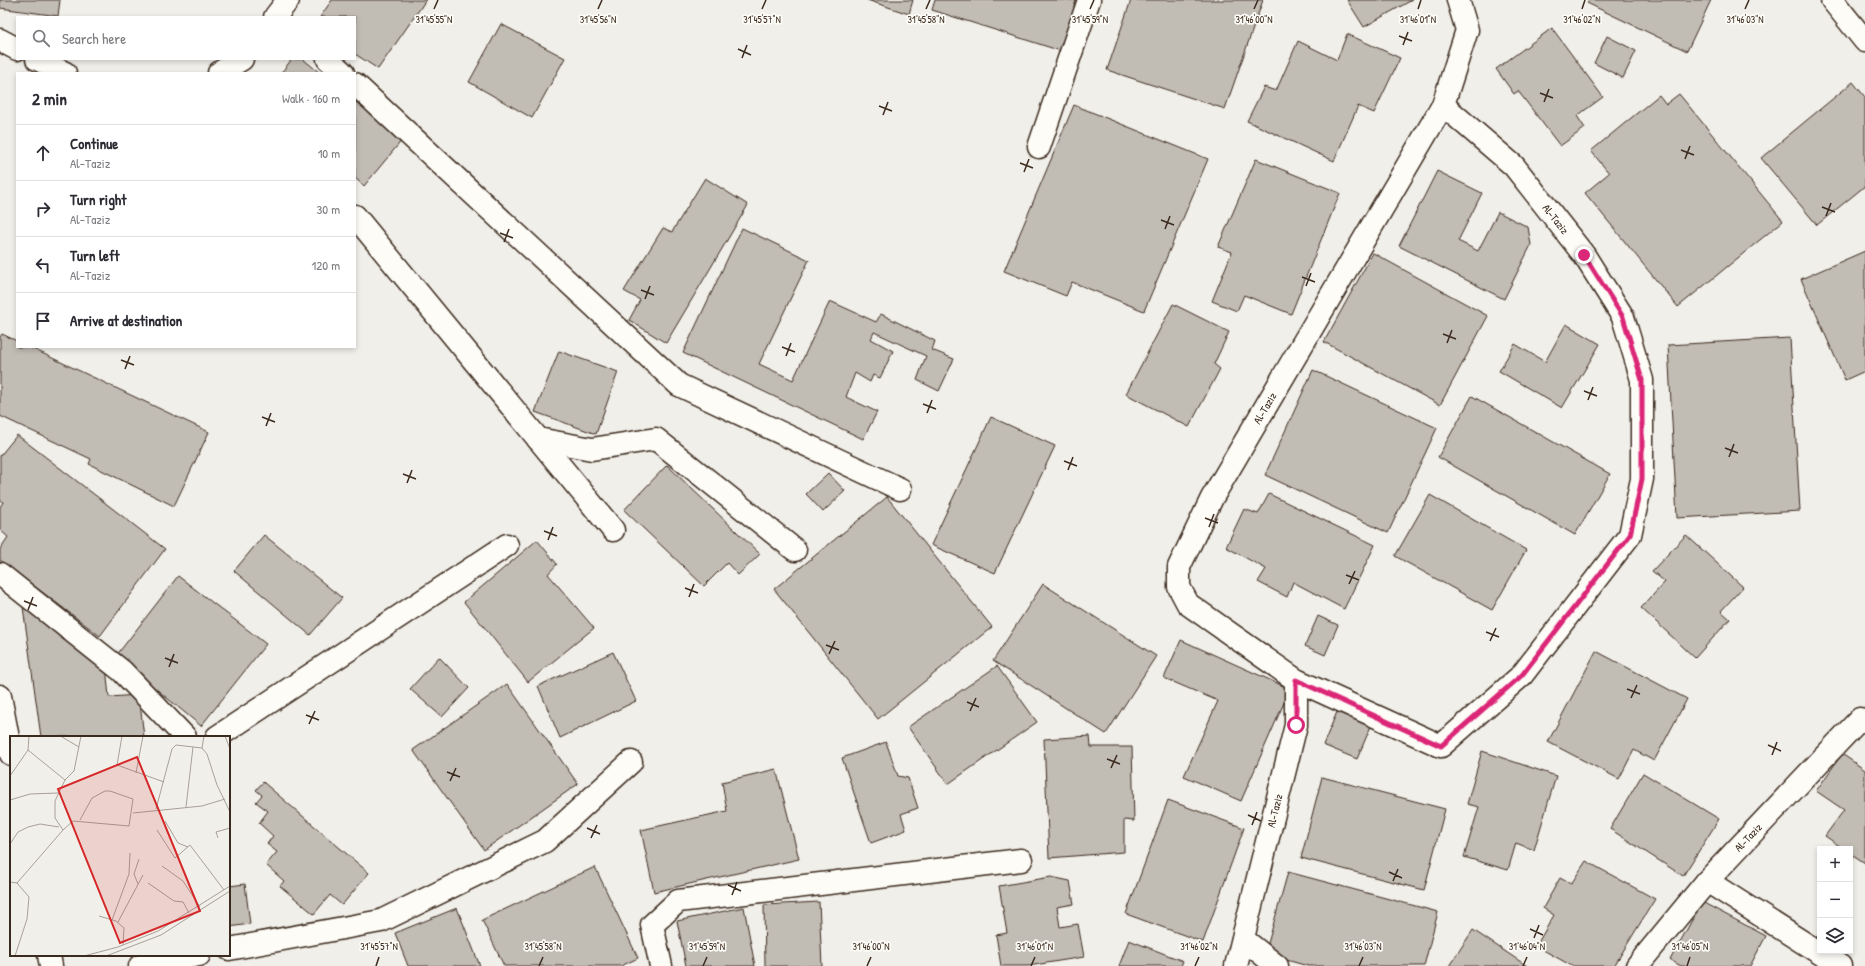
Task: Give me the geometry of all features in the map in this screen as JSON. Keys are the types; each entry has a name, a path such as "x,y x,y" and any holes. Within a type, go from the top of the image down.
{"street":[{"path":"1039,147 1089,0"},
{"name":"Al-Taziz","path":"1443,104 1514,166 1584,255 1623,317 1642,380 1642,479 1630,535 1522,675 1441,746 1296,680 1188,604 1179,587 1178,567 1212,498 1443,104 1467,30 1458,0"},
{"path":"1832,0 1865,41"},
{"path":"0,40 16,48"},
{"path":"39,60 63,72"},
{"path":"329,60 342,72"},
{"path":"356,85 679,385 900,489"},
{"path":"356,217 613,530"},
{"path":"538,439 592,449 656,439 795,550"},
{"path":"219,736 507,545"},
{"path":"0,574 122,671 184,736"},
{"name":"Al-Taziz","path":"1236,966 1296,725 1296,680"},
{"path":"0,696 10,749"},
{"name":"Al-Taziz","path":"1637,966 1707,881 1860,719 1865,722"},
{"path":"230,949 381,921 545,841 631,762"},
{"path":"661,966 652,925 678,901 1021,860"},
{"path":"1707,881 1840,966"},
{"path":"1243,940 1277,966"},
{"path":"49,956 51,966"},
{"path":"140,966 194,956"}],"building":[{"path":"0,0 60,0 58,16 0,8"},
{"path":"332,0 426,0 378,69 356,55 356,16 321,16"},
{"path":"867,0 913,0 909,14"},
{"path":"935,0 1077,0 1061,51 932,10"},
{"path":"1131,0 1263,0 1225,109 1107,70"},
{"path":"1347,0 1412,0 1364,27"},
{"path":"1589,0 1711,0 1687,51 1587,3"},
{"path":"501,24 565,58 532,118 469,82"},
{"path":"1552,28 1603,97 1577,116 1585,128 1560,146 1518,91 1514,94 1496,69"},
{"path":"1347,34 1400,58 1374,113 1358,106 1334,161 1247,121 1264,87 1276,91 1298,41 1337,60"},
{"path":"1607,36 1636,51 1623,78 1594,63"},
{"path":"291,60 304,60 319,72 282,72"},
{"path":"1853,82 1865,97 1865,186 1817,225 1761,158"},
{"path":"1679,94 1783,221 1678,307 1585,193 1609,173 1591,151 1659,95 1666,104"},
{"path":"356,102 403,139 364,186 356,179"},
{"path":"1074,105 1208,159 1144,311 1072,282 1066,296 1004,271"},
{"path":"1256,159 1340,193 1291,314 1244,295 1237,311 1212,301 1232,252 1218,247"},
{"path":"1437,171 1482,193 1458,241 1478,251 1498,212 1528,227 1531,245 1504,299 1399,246"},
{"path":"705,178 748,205 666,343 629,320 640,300 624,291 663,228 672,232"},
{"path":"742,228 809,260 759,364 793,380 830,301 876,322 881,314 935,341 932,350 954,359 939,391 917,380 926,356 874,332 871,339 893,351 880,378 873,375 870,382 855,373 846,397 877,412 863,439 683,353"},
{"path":"1865,251 1865,371 1845,380 1801,279"},
{"path":"1373,253 1488,316 1440,405 1324,342"},
{"path":"1173,304 1229,332 1214,364 1220,369 1189,427 1126,394"},
{"path":"1566,324 1600,344 1562,408 1499,371 1515,344 1545,362"},
{"path":"2,334 16,341 16,348 31,348 209,432 174,506 89,464 91,459 0,416 0,337"},
{"path":"1790,338 1800,511 1677,518 1668,345"},
{"path":"559,351 618,372 596,434 535,412"},
{"path":"1313,370 1437,428 1388,533 1265,475"},
{"path":"1472,396 1610,474 1575,535 1438,457"},
{"path":"991,417 1055,446 995,573 931,545"},
{"path":"17,435 165,549 100,636 0,560 0,549 8,537 0,530 0,507 3,502 0,500 0,456"},
{"path":"667,465 760,554 738,575 727,563 704,586 624,510"},
{"path":"828,473 845,491 823,512 806,494"},
{"path":"1269,494 1375,545 1344,609 1293,582 1287,597 1258,582 1266,569 1226,547 1244,509 1258,514"},
{"path":"1430,495 1526,550 1492,610 1395,556"},
{"path":"887,497 992,627 878,719 774,589"},
{"path":"264,535 342,598 310,635 234,571"},
{"path":"1686,535 1743,587 1721,611 1730,619 1695,658 1641,608 1665,582 1652,571"},
{"path":"537,540 557,564 548,574 594,628 528,682 464,602"},
{"path":"178,576 266,644 201,726 116,656"},
{"path":"1043,584 1156,656 1106,734 993,661"},
{"path":"23,607 106,667 109,697 139,695 144,736 41,736"},
{"path":"1318,616 1338,625 1325,655 1305,646"},
{"path":"1181,640 1290,689 1241,801 1184,776 1218,701 1164,678"},
{"path":"1596,651 1687,699 1654,761 1634,750 1619,779 1548,742"},
{"path":"613,652 636,701 560,738 538,686"},
{"path":"439,657 469,688 442,717 410,689"},
{"path":"997,666 1037,722 948,784 908,727"},
{"path":"507,684 578,784 484,850 413,750"},
{"path":"1337,712 1371,726 1357,759 1323,745"},
{"path":"1090,736 1091,747 1132,747 1134,821 1124,820 1124,852 1049,858 1044,739"},
{"path":"886,742 898,776 908,778 918,808 901,814 906,830 871,843 842,758"},
{"path":"1482,751 1556,776 1534,850 1516,843 1508,870 1464,857 1479,807 1467,804"},
{"path":"1842,754 1865,770 1865,863 1853,855 1853,846 1840,846 1825,836 1844,810 1816,791"},
{"path":"776,769 799,859 654,892 641,830 727,811 722,782"},
{"path":"1643,773 1719,819 1683,876 1610,829"},
{"path":"1322,777 1445,809 1424,890 1301,858"},
{"path":"263,782 369,873 342,905 330,895 314,914 280,886 284,881 266,865 277,852 267,844 273,836 259,823 268,811 256,802 262,795 256,790"},
{"path":"1168,800 1244,828 1203,942 1126,914"},
{"path":"1586,861 1655,899 1614,966 1572,966 1536,946 1554,915 1543,908 1560,878 1571,884"},
{"path":"595,867 638,958 621,966 504,966 482,920"},
{"path":"1288,872 1438,912 1424,966 1308,966 1265,954"},
{"path":"1051,877 1070,881 1074,904 1057,907 1060,927 1078,924 1084,957 1028,966 1001,966 996,935 1007,933 999,886"},
{"path":"245,884 250,924 230,927 230,886"},
{"path":"819,902 822,966 765,966 764,905"},
{"path":"1702,902 1766,936 1750,966 1681,966 1670,960"},
{"path":"744,907 755,966 686,966 677,921"},
{"path":"457,908 480,966 408,966 395,933"},
{"path":"1473,930 1527,966 1449,966"},
{"path":"1129,940 1183,961 1181,966 1119,966"}],"route":[{"path":"1296,725 1296,680 1441,746 1522,675 1630,535 1642,479 1642,380 1623,317 1584,255"}]}
